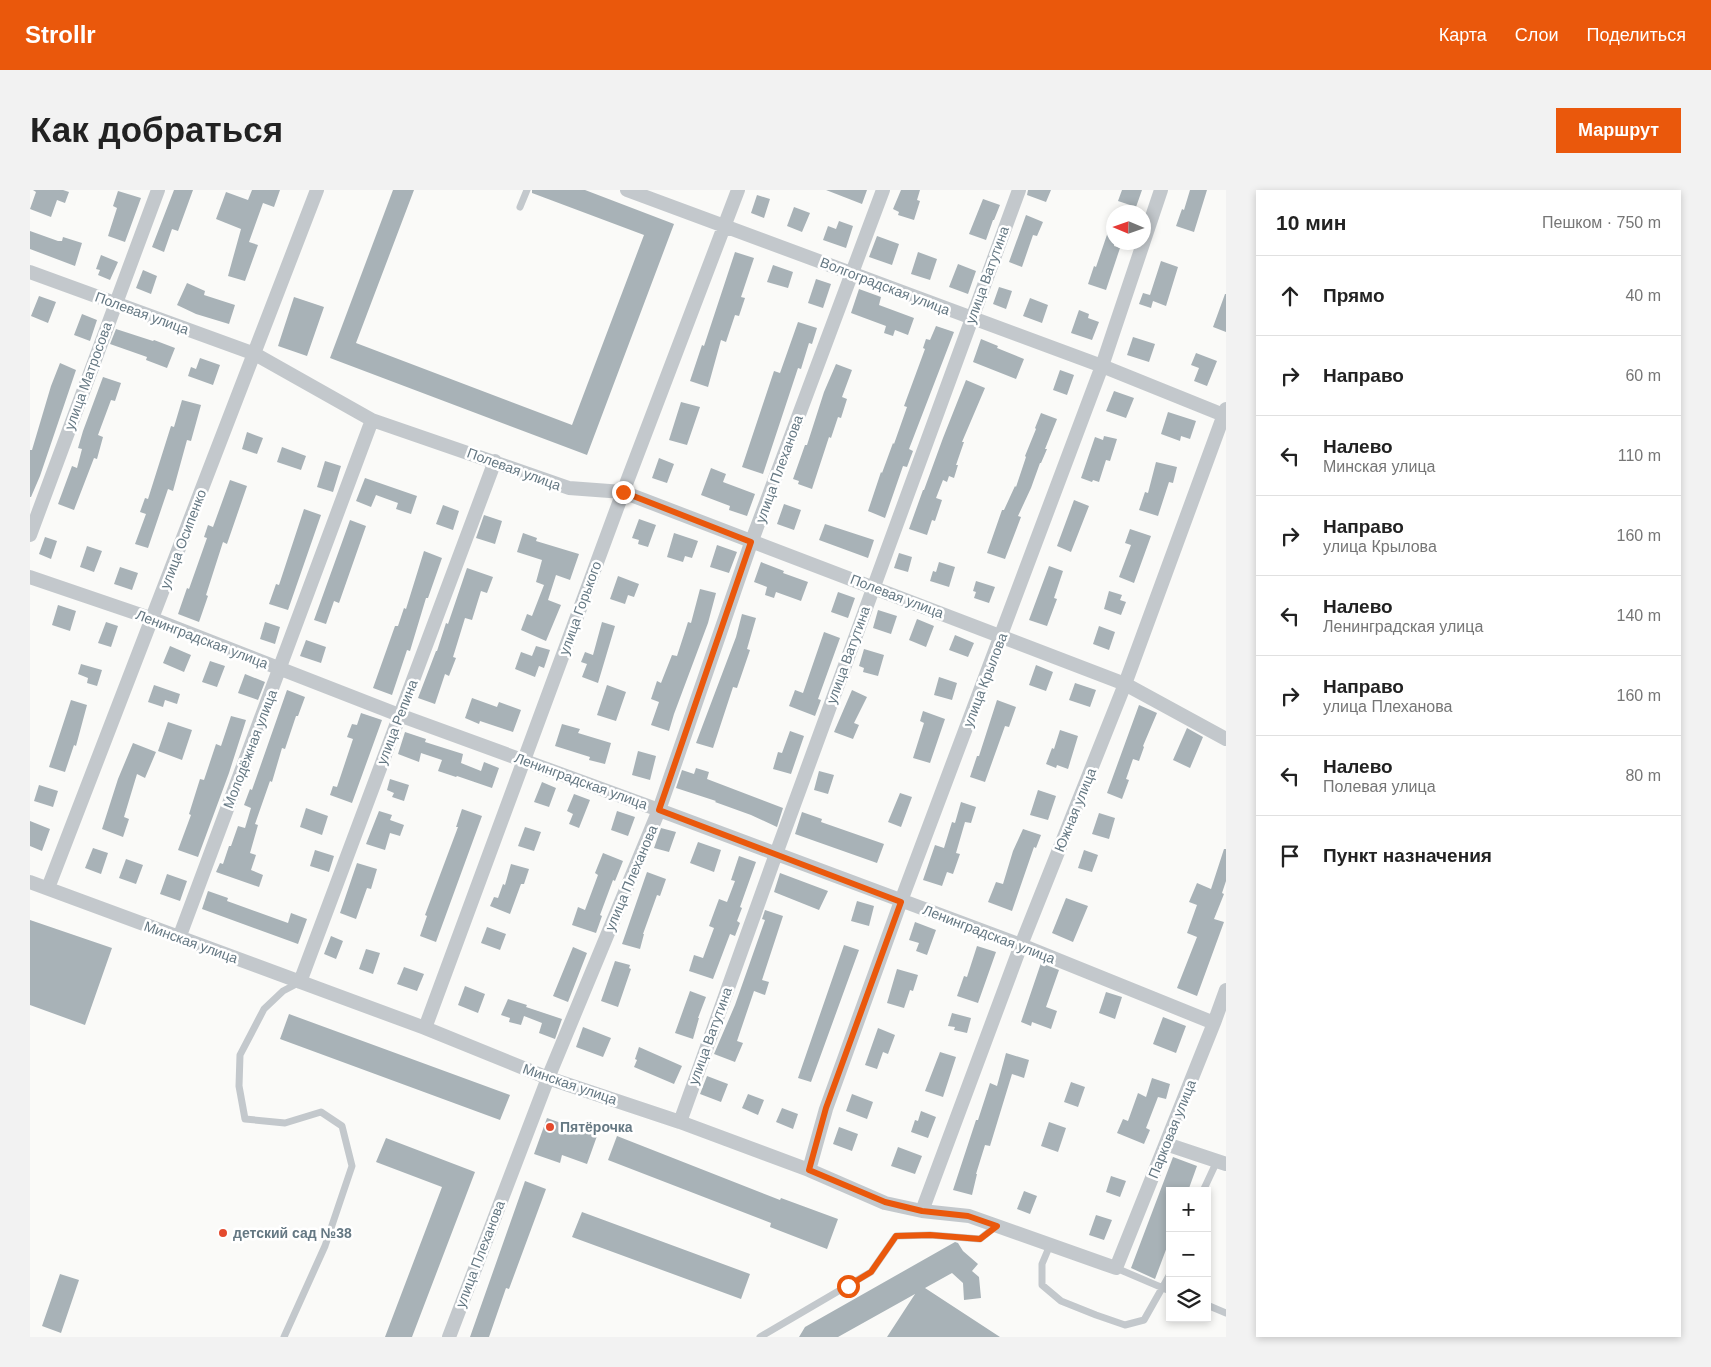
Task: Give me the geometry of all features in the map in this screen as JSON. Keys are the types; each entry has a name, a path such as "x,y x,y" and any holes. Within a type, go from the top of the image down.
{"street":[{"name":"улица Матросова","path":"30,535 158,190"},
{"name":"улица Осипенко","path":"48,888 318,190"},
{"name":"Волгоградская улица","path":"627,190 1225,413"},
{"name":"улица Горького","path":"425,1028 623,492 738,190"},
{"name":"улица Плеханова","path":"449,1337 548,1078 659,810 751,542 883,190"},
{"name":"улица Ватутина","path":"680,1122 873,587 1019,190"},
{"name":"улица Крылова","path":"809,1170 826,1108 901,902 1102,366 1162,190"},
{"name":"Полевая улица","path":"30,272 255,354 372,420 569,488 623,492 1125,684 1226,739"},
{"name":"Южная улица","path":"922,1211 1022,945 1125,684 1225,413"},
{"name":"Молодёжная улица","path":"180,938 372,420"},
{"name":"улица Репина","path":"300,982 495,462"},
{"name":"Ленинградская улица","path":"30,577 153,619 399,716 524,760 901,902 1022,945 1214,1023"},
{"name":"Минская улица","path":"30,882 425,1028 548,1078 680,1122 809,1170 885,1202 922,1211 968,1216 1116,1268"},
{"name":"Парковая улица","path":"1116,1268 1226,990"},
{"path":"1166,1144 1222,1162"}],"lane":[{"path":"520,207 527,190"},
{"path":"284,1337 325,1246 352,1166 342,1126 320,1112 285,1123 245,1119 239,1086 240,1055 264,1009 283,991 300,982"},
{"path":"1206,1187 1222,1162"},
{"path":"760,1337 772,1334 871,1272 896,1236 930,1235 980,1239 997,1226"},
{"path":"1050,1245 1042,1264 1042,1285 1061,1301 1125,1325 1144,1320 1166,1290 1116,1268"},
{"path":"1211,1307 1226,1313"}],"building":[{"path":"33,190 63,190 69,192 65,203 57,200 51,217 30,209 36,192"},
{"path":"174,190 193,190 178,231 172,229 164,252 152,247"},
{"path":"252,190 280,190 274,207 263,203 249,242 258,245 245,281 228,276 241,229 216,219 226,192 248,200"},
{"path":"393,190 414,190 356,343 572,425 644,235 532,193 532,190 585,190 674,224 587,455 330,358"},
{"path":"826,190 867,190 862,204"},
{"path":"901,190 920,190 917,200 920,201 914,220 898,215 899,212 893,209"},
{"path":"1028,190 1051,190 1046,202 1027,195"},
{"path":"1122,190 1142,190 1137,205 1118,201"},
{"path":"1190,190 1207,190 1194,232 1176,226 1182,209 1184,210"},
{"path":"118,191 141,198 125,242 108,236 117,208 113,206"},
{"path":"757,195 770,199 764,218 751,213"},
{"path":"983,199 1000,205 986,240 969,234"},
{"path":"794,207 810,213 802,232 787,226"},
{"path":"1026,215 1043,222 1037,236 1033,235 1022,267 1009,262"},
{"path":"839,221 853,226 846,248 823,240 828,226 836,229"},
{"path":"30,231 58,241 62,241 63,237 82,243 75,266 30,249"},
{"path":"877,236 899,244 892,265 869,257"},
{"path":"1106,238 1106,250 1119,250 1106,290 1088,284 1094,266 1096,267"},
{"path":"735,252 754,258 741,297 745,298 739,316 735,315 726,342 721,340 708,387 690,381 702,345 704,346"},
{"path":"918,252 937,259 930,280 911,274"},
{"path":"101,255 118,262 110,280 98,275 100,270 96,269"},
{"path":"1161,261 1178,267 1166,306 1153,301 1151,308 1139,304 1143,293 1150,295"},
{"path":"958,264 976,271 968,294 949,287"},
{"path":"773,265 793,272 788,288 767,282"},
{"path":"143,270 157,276 151,294 136,288"},
{"path":"816,279 831,284 823,308 808,303"},
{"path":"187,283 205,291 204,295 235,305 229,324 196,314 177,305"},
{"path":"999,287 1012,291 1006,309 993,304"},
{"path":"859,289 881,297 879,305 914,318 908,335 895,330 893,336 884,333 886,326 851,313"},
{"path":"1226,294 1226,332 1213,327"},
{"path":"39,296 56,302 48,323 31,316"},
{"path":"294,297 324,307 307,356 278,346"},
{"path":"1030,298 1048,305 1042,323 1023,316"},
{"path":"1079,310 1089,314 1088,318 1099,322 1092,340 1071,333"},
{"path":"82,314 97,320 90,341 74,335"},
{"path":"798,322 817,328 812,344 809,343 801,369 798,368 763,474 742,467 774,371 780,373"},
{"path":"936,326 954,332 909,449 913,451 907,467 903,466 885,518 868,511 881,472 894,444 907,407 904,406 925,349 923,348 926,339 930,340"},
{"path":"116,329 175,348 167,368 146,360 147,357 110,344"},
{"path":"1133,337 1155,344 1149,362 1127,355"},
{"path":"981,339 1024,359 1016,379 973,362"},
{"path":"1196,353 1217,361 1207,386 1194,381 1199,368 1191,365"},
{"path":"200,358 220,365 213,385 188,376 191,367 196,369"},
{"path":"60,363 76,370 40,476 30,497 30,450 32,450 51,386"},
{"path":"836,364 852,370 842,397 847,399 841,418 838,417 831,438 829,437 812,489 798,484 799,481 793,479"},
{"path":"1060,370 1074,375 1067,395 1053,390"},
{"path":"103,377 121,383 115,401 111,400 98,435 103,437 97,459 94,458 74,510 58,504 72,466 77,468 82,449 78,448"},
{"path":"966,380 985,388 962,442 964,442 956,465 958,465 954,478 949,476 947,482 943,480 936,498 942,500 935,521 932,520 927,535 909,529"},
{"path":"1114,391 1134,398 1126,418 1106,411"},
{"path":"182,400 201,405 191,441 187,440 173,491 168,489 148,548 135,544 146,514 140,512 145,498 148,499 171,426 174,427"},
{"path":"681,402 700,407 687,445 669,440"},
{"path":"1168,412 1196,421 1190,439 1181,436 1180,441 1161,434"},
{"path":"1041,413 1057,419 1045,449 1047,449 1018,516 1021,517 1005,559 987,553 1002,510 1004,510 1016,487"},
{"path":"247,432 263,438 257,454 242,449"},
{"path":"1104,436 1117,439 1110,461 1106,460 1099,482 1093,480 1092,482 1081,478 1095,437 1103,440"},
{"path":"282,447 306,456 301,470 277,462"},
{"path":"659,458 674,464 667,483 652,478"},
{"path":"325,461 341,466 333,492 317,487"},
{"path":"1156,462 1177,467 1173,483 1169,482 1158,516 1139,510 1145,492 1148,493"},
{"path":"711,468 726,474 723,482 755,494 747,516 729,510 730,506 701,495"},
{"path":"365,478 417,496 411,514 396,509 398,503 376,495 371,507 356,501"},
{"path":"230,480 247,486 227,544 223,542 199,622 178,614 207,538 204,537 208,525 213,527"},
{"path":"1074,500 1089,506 1071,552 1057,546"},
{"path":"784,504 801,510 794,530 777,524"},
{"path":"443,505 459,511 453,530 436,524"},
{"path":"304,509 321,515 288,610 269,604 276,584 279,585"},
{"path":"484,515 502,521 495,544 476,538"},
{"path":"639,519 656,525 648,547 638,544 639,540 632,538"},
{"path":"350,520 366,526 339,603 334,601 326,624 314,620"},
{"path":"825,524 874,540 868,558 819,540"},
{"path":"1130,529 1151,536 1134,583 1119,577 1131,545 1125,543"},
{"path":"523,533 537,538 536,541 579,554 570,580 556,575 548,600 561,605 546,641 521,630 527,614 532,616 544,585 536,582 542,560 517,552"},
{"path":"674,533 698,541 692,558 685,556 683,562 667,557"},
{"path":"45,537 57,541 51,559 39,554"},
{"path":"717,545 737,552 729,573 710,567"},
{"path":"87,546 102,551 94,572 80,567"},
{"path":"424,551 442,558 428,598 426,598 410,651 407,650 392,695 373,688 395,626 398,626 404,608 406,609"},
{"path":"899,553 912,557 908,572 894,568"},
{"path":"761,562 784,571 783,573 808,582 801,601 776,592 774,598 765,595 767,587 754,582"},
{"path":"939,562 955,567 949,587 930,581 933,571 936,572"},
{"path":"1049,566 1063,571 1054,598 1057,599 1047,626 1029,620"},
{"path":"120,567 138,573 132,590 114,584"},
{"path":"467,568 493,577 487,593 481,591 472,620 465,618 453,657 456,658 449,676 445,674 435,704 418,698 446,623 448,624"},
{"path":"618,576 639,584 634,597 628,595 625,604 610,599"},
{"path":"976,581 995,587 989,603 974,598 976,592 973,591"},
{"path":"700,589 716,593 708,623 669,731 651,725 659,702 651,699 657,681 661,683 672,655 677,656 688,622 691,623"},
{"path":"1109,591 1122,595 1120,600 1126,602 1121,615 1104,609"},
{"path":"838,592 855,598 848,618 831,612"},
{"path":"58,605 76,611 70,631 52,625"},
{"path":"878,610 897,616 891,634 873,628"},
{"path":"742,614 756,618 747,649 750,650 737,688 733,687 713,748 696,743 736,637"},
{"path":"917,619 934,626 926,647 909,640"},
{"path":"106,622 118,626 111,647 98,643"},
{"path":"265,622 280,627 275,644 260,639"},
{"path":"602,622 615,626 598,683 582,677 587,664 581,662 585,652 593,655"},
{"path":"1099,626 1115,632 1109,650 1093,644"},
{"path":"824,632 840,638 818,699 821,700 815,716 789,706 795,690 803,693"},
{"path":"955,635 974,643 968,657 949,650"},
{"path":"306,640 326,647 321,663 300,656"},
{"path":"170,646 191,655 184,672 163,663"},
{"path":"536,646 550,650 544,668 539,666 535,677 515,669 521,652 532,656"},
{"path":"864,649 884,655 878,676 863,672 864,668 859,666"},
{"path":"210,661 225,666 217,687 202,682"},
{"path":"81,664 102,670 97,686 87,683 88,678 78,674"},
{"path":"1036,665 1053,672 1046,691 1029,685"},
{"path":"245,674 265,682 258,700 238,693"},
{"path":"939,677 957,683 952,700 934,695"},
{"path":"1075,683 1096,690 1090,707 1069,700"},
{"path":"154,685 180,694 177,704 165,700 163,707 148,702"},
{"path":"607,685 626,692 616,721 597,715"},
{"path":"287,690 305,697 298,716 296,716 285,749 282,748 272,782 270,781 255,824 258,825 250,853 256,855 251,870 263,875 259,887 216,872 220,863 223,864 238,826 245,828 251,808 244,805 250,789 252,790"},
{"path":"852,690 867,697 854,723 859,725 853,739 834,732"},
{"path":"472,698 497,707 499,702 521,710 513,732 480,721 479,724 465,718"},
{"path":"71,700 87,705 76,746 74,745 65,772 49,767"},
{"path":"997,700 1016,707 1009,727 1005,726 985,782 970,777 977,756 979,756"},
{"path":"1139,705 1157,713 1143,746 1139,761 1133,759 1126,779 1129,780 1122,799 1107,793"},
{"path":"923,711 945,719 930,763 913,758 924,723 920,721"},
{"path":"361,713 382,720 352,803 330,795 333,786 337,787 353,739 347,737 352,724 357,725"},
{"path":"231,716 246,720 198,857 178,850 191,815 189,814 200,779 204,780 216,744 221,746"},
{"path":"168,722 192,730 182,760 158,751"},
{"path":"562,724 580,729 578,733 611,743 605,764 589,760 590,757 555,746"},
{"path":"1187,728 1203,737 1190,768 1173,760"},
{"path":"1060,730 1078,736 1068,769 1057,765 1056,768 1046,764 1052,748 1054,749"},
{"path":"790,731 804,736 791,774 773,769 778,752 782,753"},
{"path":"405,732 426,739 425,742 463,754 461,763 481,771 484,762 499,768 492,788 438,771 442,760 421,753 419,762 398,754"},
{"path":"133,743 156,752 145,778 137,774 124,817 129,819 123,837 102,829 118,779"},
{"path":"638,751 656,756 650,780 632,775"},
{"path":"696,768 709,772 707,779 783,808 777,827 716,801 676,788 682,770 694,774"},
{"path":"819,771 834,775 828,794 814,790"},
{"path":"390,779 409,785 404,801 392,797 394,793 387,790"},
{"path":"542,782 556,788 549,807 534,802"},
{"path":"39,785 58,791 53,807 34,801"},
{"path":"1038,790 1056,796 1048,820 1030,815"},
{"path":"900,793 912,797 901,827 888,822"},
{"path":"574,794 590,800 579,828 569,824 573,814 567,811"},
{"path":"961,802 976,807 971,823 965,822 956,853 960,854 953,874 947,872 942,886 923,880 935,845 944,848 952,822 955,823"},
{"path":"306,808 328,816 322,835 300,827"},
{"path":"462,809 482,816 436,942 420,936 427,916 425,915 458,827 456,827"},
{"path":"379,811 392,815 390,820 404,825 400,836 390,833 385,850 366,844"},
{"path":"617,811 635,817 628,836 611,830"},
{"path":"802,812 822,819 821,822 884,844 877,863 795,834"},
{"path":"1099,813 1115,818 1109,839 1092,834"},
{"path":"30,821 50,829 42,851 30,846"},
{"path":"525,827 541,832 534,851 518,846"},
{"path":"661,828 676,832 669,852 654,848"},
{"path":"1023,829 1041,835 1036,848 1034,847 1012,911 988,902 996,882 1003,884 1013,851"},
{"path":"698,842 721,850 714,872 690,863"},
{"path":"93,848 108,853 101,874 85,868"},
{"path":"1224,849 1226,849 1226,881 1222,893 1224,894 1214,919 1224,922 1197,996 1177,988 1197,937 1187,933 1197,905 1189,902 1197,883 1211,889"},
{"path":"315,850 334,856 329,872 310,866"},
{"path":"1084,850 1098,855 1092,872 1078,868"},
{"path":"603,853 623,861 615,881 613,880 600,915 602,916 596,933 572,925 578,907 585,910 598,875 595,873"},
{"path":"739,856 756,862 740,907 742,908 737,921 740,923 735,936 730,934 713,979 689,971 694,955 703,958 714,928 709,926 719,899 727,902 735,881 731,880"},
{"path":"126,859 143,865 136,884 119,878"},
{"path":"357,863 377,869 371,889 367,888 356,919 340,913"},
{"path":"511,864 529,869 524,884 521,884 510,914 490,906 494,897 498,898 503,884 505,885"},
{"path":"647,872 666,879 660,896 657,895 643,934 640,949 622,944"},
{"path":"780,873 828,891 819,910 774,892"},
{"path":"167,874 187,881 180,901 160,894"},
{"path":"208,891 228,898 227,901 288,923 291,913 307,919 298,944 202,909"},
{"path":"1066,898 1088,906 1073,942 1052,933"},
{"path":"857,901 874,906 869,926 851,921"},
{"path":"765,910 783,916 762,980 769,982 765,995 754,991 737,1041 743,1043 735,1062 714,1054 735,1005 765,920 762,919"},
{"path":"30,920 112,948 85,1025 30,1005"},
{"path":"915,922 936,930 927,955 916,951 919,943 909,940"},
{"path":"487,927 506,934 500,950 481,943"},
{"path":"331,936 343,941 336,959 324,954"},
{"path":"844,945 859,950 811,1082 798,1078"},
{"path":"977,946 996,952 978,1003 957,996 964,976 967,977"},
{"path":"573,947 587,953 568,1002 553,996"},
{"path":"366,949 380,953 373,974 359,969"},
{"path":"615,961 630,965 629,968 631,969 618,1007 601,1001"},
{"path":"1041,963 1059,970 1046,1007 1057,1011 1051,1029 1032,1022 1031,1026 1021,1022"},
{"path":"404,967 424,974 417,991 397,984"},
{"path":"897,969 918,975 913,991 910,990 904,1008 887,1003"},
{"path":"465,986 485,994 478,1013 458,1005"},
{"path":"690,991 706,997 693,1039 675,1033"},
{"path":"1106,992 1122,997 1115,1019 1099,1013"},
{"path":"508,999 562,1019 555,1039 539,1033 542,1023 524,1016 521,1025 509,1022 510,1018 501,1015"},
{"path":"952,1013 971,1018 967,1033 954,1030 955,1027 948,1026"},
{"path":"289,1014 510,1095 500,1120 280,1039"},
{"path":"1163,1017 1186,1026 1176,1053 1153,1044"},
{"path":"583,1027 611,1038 603,1057 576,1047"},
{"path":"878,1028 895,1035 888,1054 883,1052 877,1069 865,1065"},
{"path":"639,1047 682,1066 674,1084 634,1067"},
{"path":"940,1052 956,1057 943,1097 925,1091"},
{"path":"1006,1053 1029,1060 1024,1078 1012,1074 990,1146 985,1145 972,1195 953,1190 990,1083 997,1086"},
{"path":"707,1076 728,1084 721,1102 700,1094"},
{"path":"1152,1078 1170,1084 1166,1099 1158,1097 1146,1128 1150,1130 1144,1144 1117,1133 1123,1119 1128,1121 1138,1093 1146,1097"},
{"path":"1071,1082 1085,1087 1078,1107 1064,1102"},
{"path":"748,1094 764,1100 758,1115 742,1108"},
{"path":"852,1094 873,1102 867,1119 846,1111"},
{"path":"782,1108 798,1114 793,1129 776,1122"},
{"path":"921,1111 936,1117 928,1138 911,1132 915,1120 918,1121"},
{"path":"547,1118 597,1136 587,1164 562,1155 560,1163 534,1154"},
{"path":"1049,1122 1066,1128 1058,1152 1041,1146"},
{"path":"839,1127 858,1134 852,1151 833,1144"},
{"path":"617,1136 780,1200 781,1198 838,1219 827,1249 770,1227 771,1223 608,1160"},
{"path":"386,1138 475,1172 412,1337 385,1337 442,1187 376,1162"},
{"path":"898,1147 922,1156 915,1174 891,1166"},
{"path":"1173,1157 1197,1166 1189,1187 1166,1187 1166,1250 1155,1279 1131,1268"},
{"path":"1111,1176 1126,1181 1120,1197 1106,1192"},
{"path":"525,1181 546,1189 509,1289 506,1288 489,1337 470,1337"},
{"path":"1024,1191 1037,1196 1030,1214 1017,1209"},
{"path":"582,1212 750,1274 741,1299 572,1237"},
{"path":"1096,1215 1112,1220 1104,1240 1089,1235"},
{"path":"955,1242 978,1264 972,1271 979,1277 981,1298 964,1300 963,1283 952,1273 925,1288 1000,1337 887,1337 915,1294 838,1337 799,1337 805,1327"},
{"path":"60,1274 79,1280 61,1333 42,1326"}],"place":[{"name":"Пятёрочка","path":"550,1127"},
{"name":"детский сад №38","path":"223,1233"}],"route":[{"path":"623,492 751,542 659,810 901,902 826,1108 809,1170 885,1202 922,1211 968,1216 997,1226 980,1239 930,1235 896,1236 871,1272 848,1286"}]}
